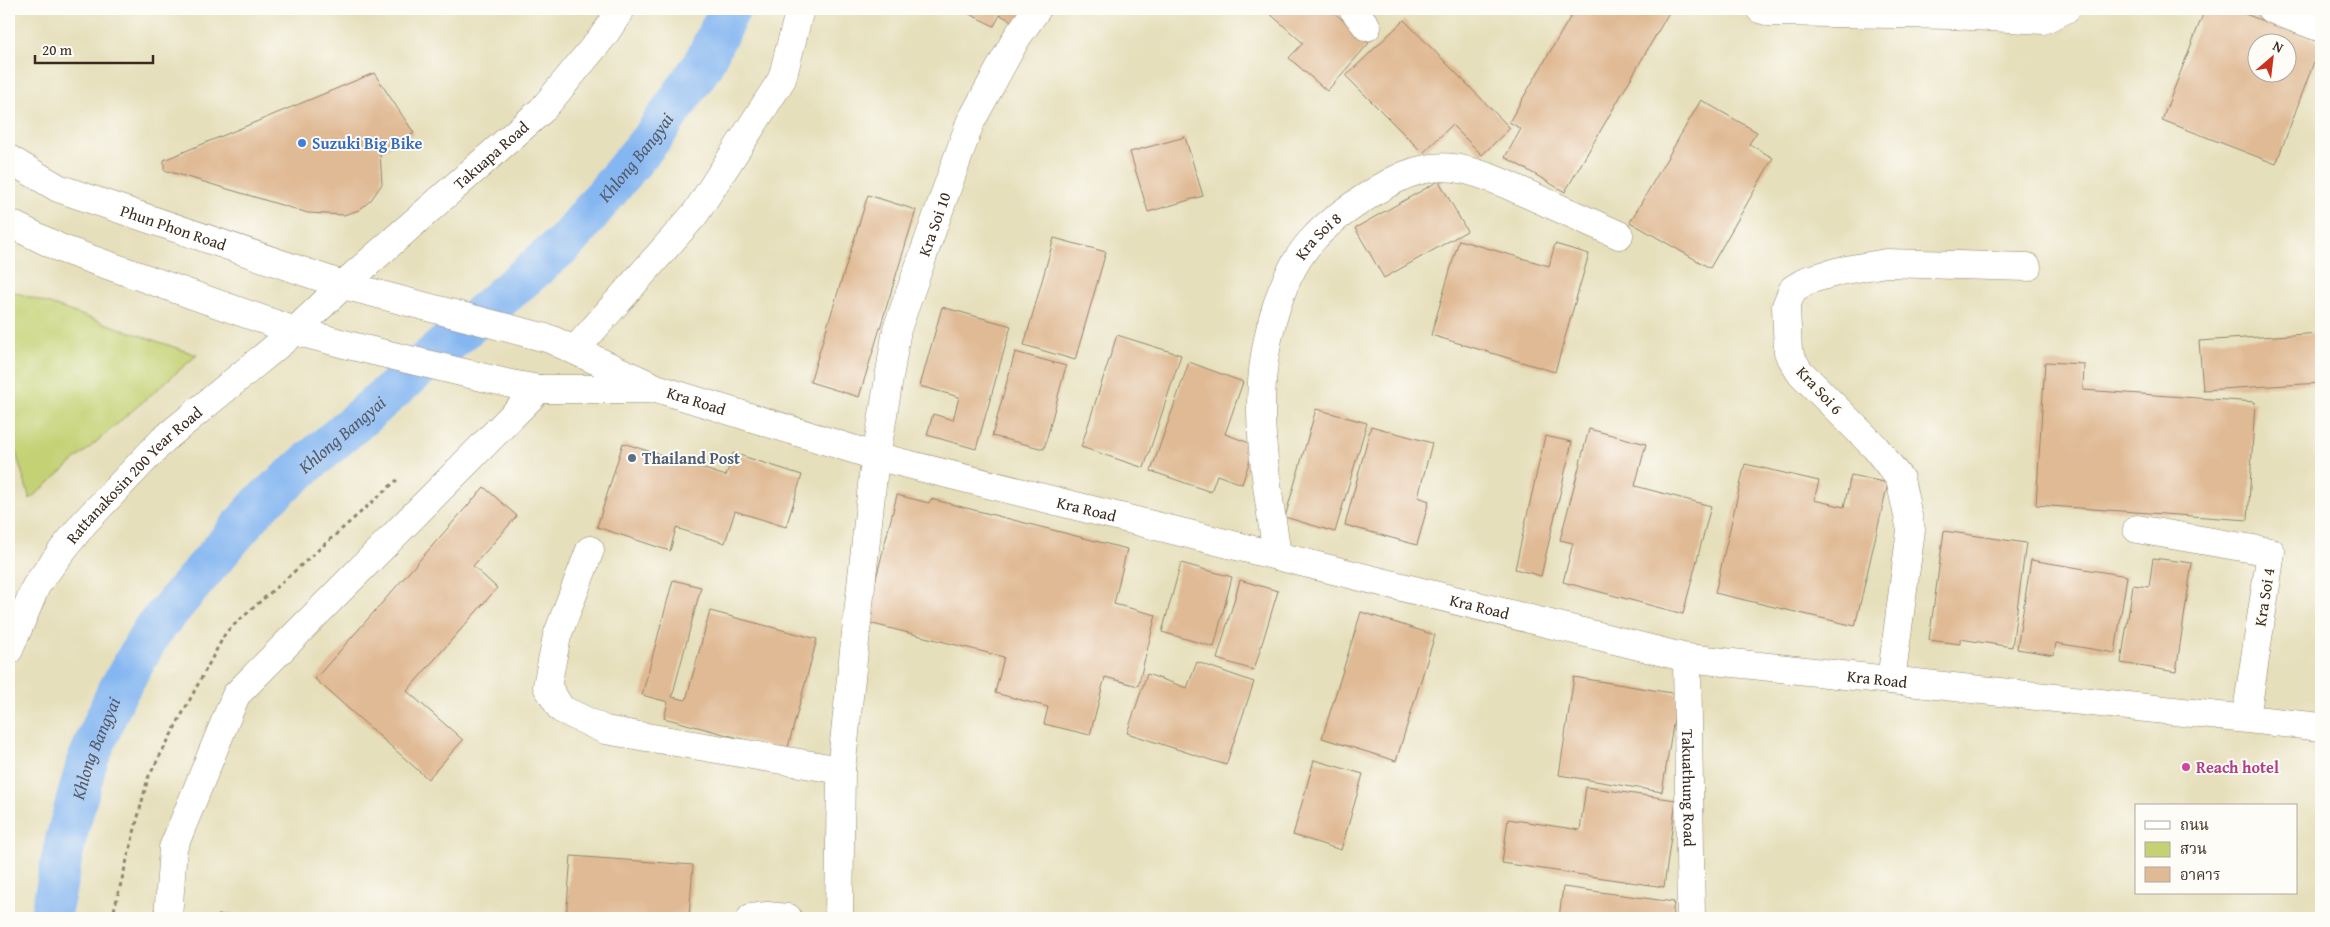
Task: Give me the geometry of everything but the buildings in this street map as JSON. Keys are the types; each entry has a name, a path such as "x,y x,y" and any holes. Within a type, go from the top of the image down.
{"street":[{"name":"Takuapa Road","path":"295,331 343,285 542,110 604,35 621,9"},
{"path":"575,350 694,214 782,79 800,9"},
{"name":"Kra Soi 10","path":"839,918 841,770 875,456 897,330 970,123 1017,37 1038,9"},
{"path":"1760,9 1770,12 1949,12 2043,20 2066,9"},
{"path":"2271,9 2321,28"},
{"name":"Phun Phon Road","path":"9,159 58,188 343,285"},
{"name":"Kra Soi 8","path":"1277,556 1262,438 1260,399 1262,368 1270,328 1281,294 1295,264 1315,237 1341,214 1389,181 1427,168 1453,168 1485,175 1619,235"},
{"path":"9,223 62,249 295,331"},
{"name":"Kra Soi 6","path":"1891,680 1911,530 1900,479 1875,447 1799,371 1788,352 1786,306 1793,289 1808,280 1840,271 1886,263 2027,267"},
{"name":"Kra Road","path":"343,285 406,303 550,338 656,388 875,456 1687,658 2321,726"},
{"name":"Kra Road","path":"295,331 511,384 539,389 656,388"},
{"name":"Rattanakosin 200 Year Road","path":"9,650 36,586 84,523 162,440 295,331"},
{"path":"168,918 173,848 236,695 539,389"},
{"name":"Kra Soi 4","path":"2137,529 2271,552 2246,718"},
{"path":"590,550 557,636 547,686 561,709 605,730 841,770"},
{"name":"Takuathung Road","path":"1687,658 1691,918"},
{"path":"751,918 767,916 788,918"}],"green space":[{"path":"9,290 197,355 30,499 9,430"}],"waterway":[{"name":"Khlong Bangyai","path":"50,918 66,838 87,762 115,696 152,631 260,504 567,241 655,134 702,66 730,9"}],"place":[{"name":"Suzuki Big Bike","path":"302,143"},
{"name":"Thailand Post","path":"632,458"},
{"name":"Reach hotel","path":"2186,767"}]}
